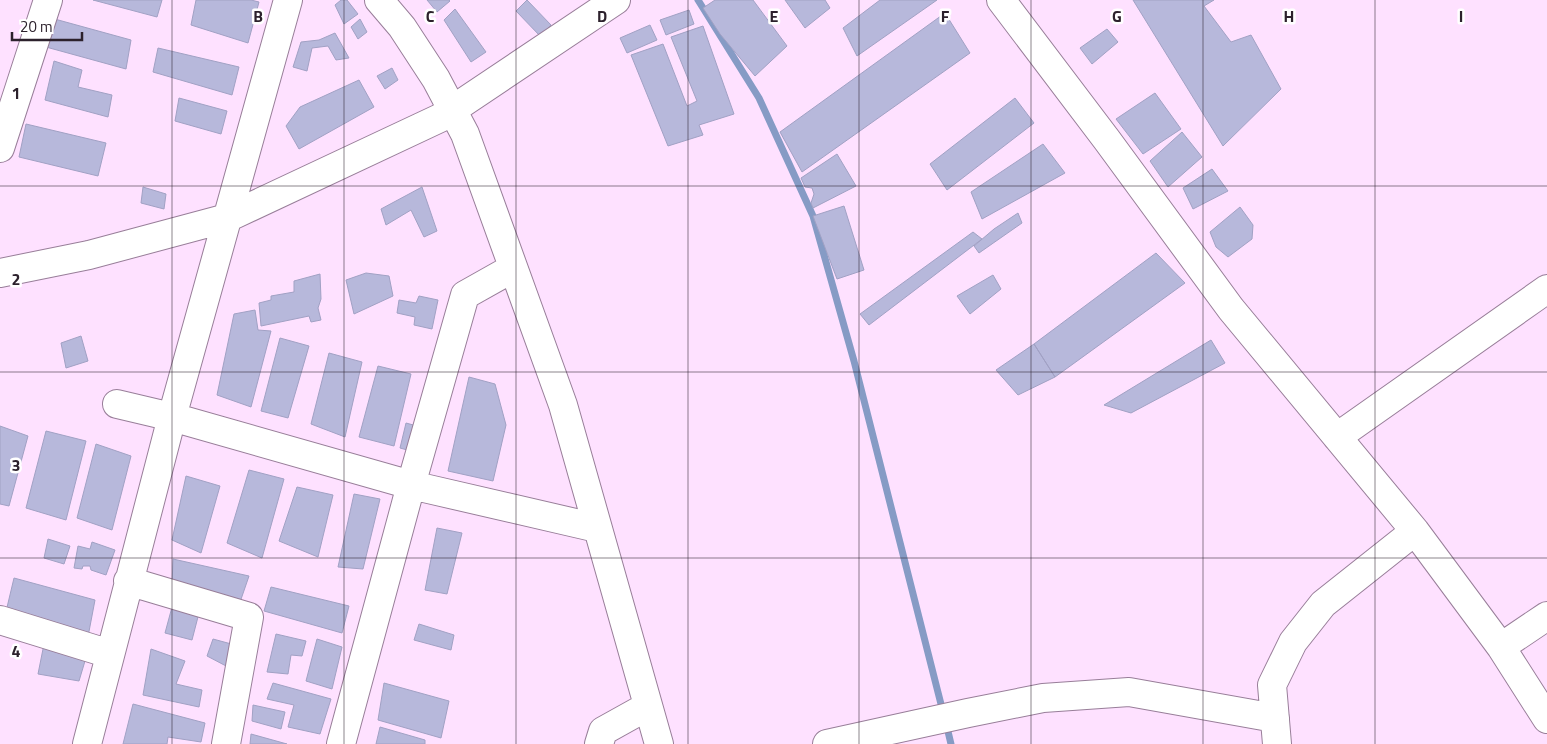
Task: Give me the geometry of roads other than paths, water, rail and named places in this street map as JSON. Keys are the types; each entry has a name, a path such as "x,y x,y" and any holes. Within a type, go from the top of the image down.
{"street":[{"path":"0,148 48,0"},
{"path":"87,744 172,417 288,0"},
{"path":"379,0 402,27 436,79 465,134 563,405 659,744"},
{"path":"0,273 89,255 227,218 440,118 616,0"},
{"path":"1001,0 1231,309 1415,531 1501,647 1547,719"},
{"path":"340,744 465,296 513,268"},
{"path":"1338,437 1547,289"},
{"path":"117,404 172,417 411,486 597,528"},
{"path":"827,744 968,712 1044,698 1129,692 1276,731 1272,685 1293,642 1323,604 1415,531"},
{"path":"128,581 249,617 226,744"},
{"path":"1501,647 1547,616"},
{"path":"0,620 110,654"},
{"path":"599,744 603,731 648,706"}],"waterway":[{"path":"698,0 759,98 813,216 854,361 943,712"},
{"path":"946,723 951,744"}]}
